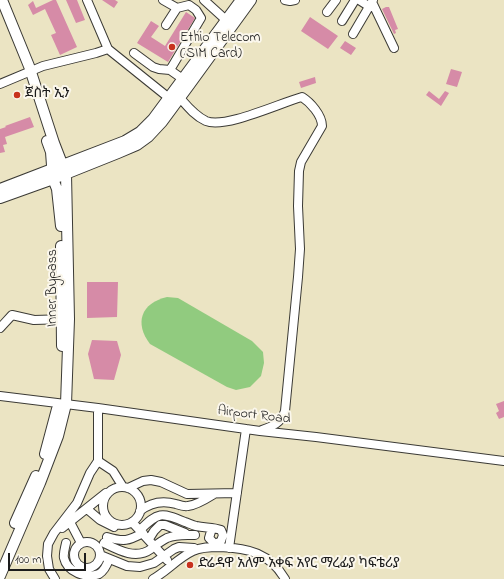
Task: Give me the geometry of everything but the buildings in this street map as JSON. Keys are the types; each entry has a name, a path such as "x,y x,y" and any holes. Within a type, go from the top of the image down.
{"main road":[{"name":"Inner Bypass","path":"0,576 40,483 58,436 62,404 61,382 66,319 65,169 54,143 2,0"},
{"path":"0,189 52,169 65,169 118,153 142,141 154,132 180,98 186,82 226,20 241,0"},
{"path":"0,198 53,179 65,169 132,138 149,124 168,98 186,82 251,0"},
{"name":"Inner Bypass","path":"0,12 28,73 51,152 53,179 57,190 62,231 66,319"},
{"name":"Inner Bypass","path":"0,558 44,458 62,404"}],"street":[{"path":"87,0 108,49 168,98"},
{"path":"163,0 177,8"},
{"path":"204,0 226,20"},
{"path":"285,0 294,0"},
{"path":"327,12 336,0"},
{"path":"342,21 355,0"},
{"path":"359,0 372,3"},
{"path":"353,34 372,3"},
{"path":"372,3 394,48"},
{"path":"166,25 177,8 188,5 196,10 202,18 170,70"},
{"path":"0,84 43,66 108,49"},
{"path":"134,53 154,67 170,70 186,82"},
{"path":"180,98 188,108 198,116 205,120 215,122 235,120 302,97 312,107 322,121 322,126 300,162 299,270 285,411 283,417 277,424 260,431"},
{"path":"0,328 12,315 34,320 66,319"},
{"name":"Airport Road","path":"0,396 260,431 504,461"},
{"path":"55,579 49,569 47,556 48,544 77,503 90,472 98,461 98,408"},
{"path":"229,548 246,429"},
{"path":"98,461 113,471 123,486 136,493 139,497 141,506 137,527 131,539 123,541 106,540"},
{"path":"114,524 106,515 104,505 105,500 110,492 123,486 151,480 161,482 187,494 237,493"},
{"path":"54,534 87,509 123,486"},
{"path":"140,511 146,506 156,502 189,506 205,500 215,494"},
{"path":"87,509 100,520 114,524 137,527 172,566"},
{"path":"137,527 161,515 173,518 193,532"},
{"path":"70,522 78,546 74,556 78,564 83,568 91,568 97,563 99,553 114,524"},
{"path":"149,539 157,527 162,525 193,532"},
{"path":"106,540 118,550 136,554 146,552 167,538 212,528 221,530 223,535 221,540 213,546"},
{"path":"212,528 209,538 213,546"},
{"path":"193,532 194,549"},
{"path":"54,534 66,543 78,546 91,543 99,553 109,559 127,566 140,567 154,563 170,551 179,547 194,549 213,546 244,549 257,553 274,564 285,579"},
{"path":"66,543 64,560 72,576"},
{"path":"152,579 194,549"},
{"path":"72,576 96,576 102,571 109,559"},
{"path":"72,576 78,564"}],"green space":[{"path":"167,297 178,298 252,341 263,352 264,363 261,376 250,387 236,390 227,387 150,344 142,329 141,321 143,315 151,304"}],"place":[{"name":"Ethio Telecom (SIM Card)","path":"172,47"},
{"name":"ጀስት ኢን","path":"17,95"},
{"name":"ድሬዳዋ አለም አቀፍ አየር ማረፊያ ካፍቴሪያ","path":"190,565"}]}
